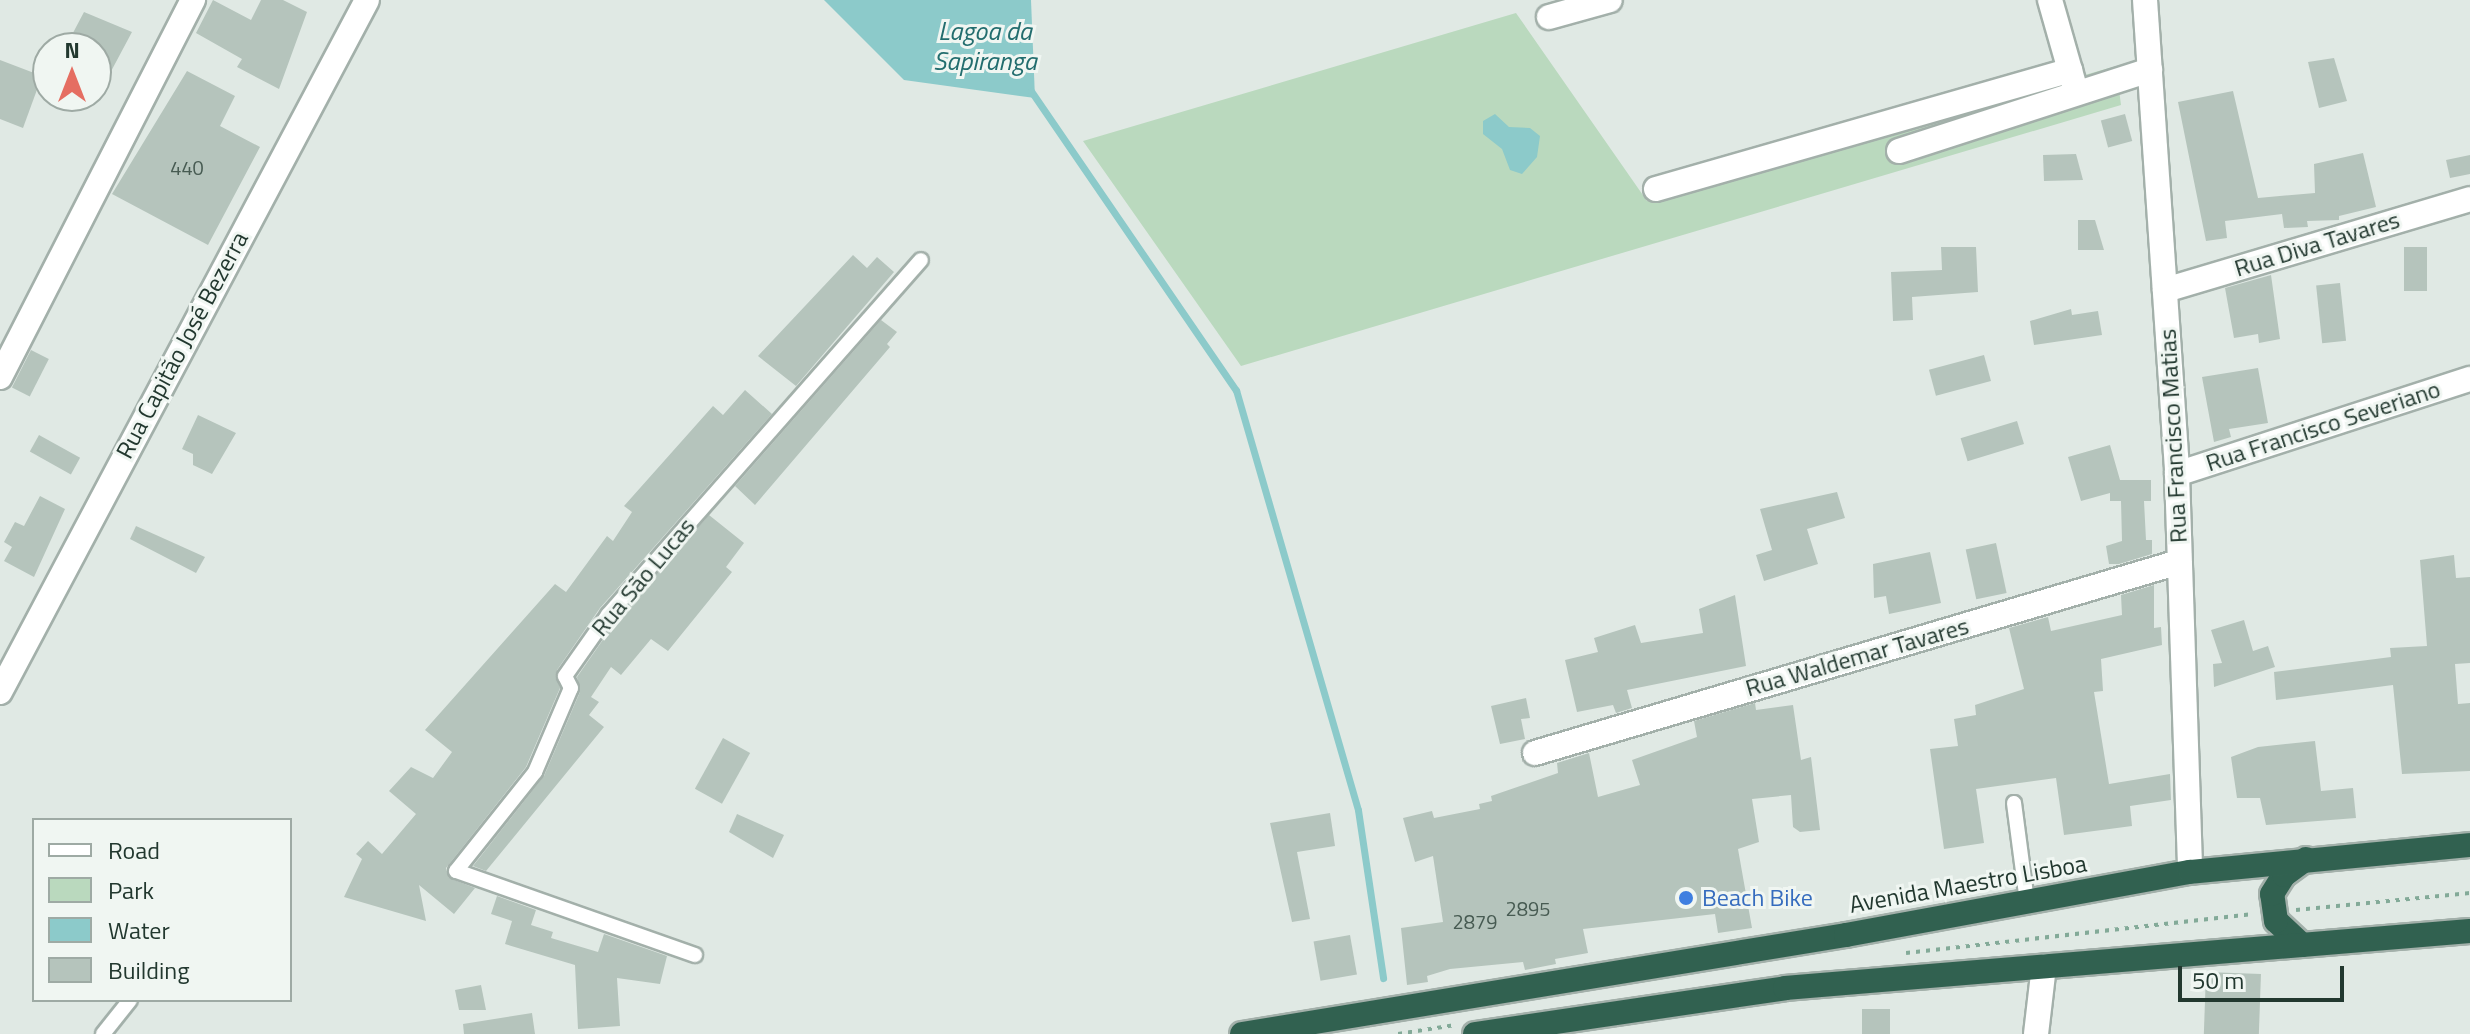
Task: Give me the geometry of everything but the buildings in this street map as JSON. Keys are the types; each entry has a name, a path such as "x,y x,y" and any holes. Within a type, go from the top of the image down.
{"highway":[{"name":"Avenida Maestro Lisboa","path":"1242,1034 2190,872 2308,858 2470,845"},
{"path":"2302,945 2276,921 2272,894 2284,875 2308,858"},
{"path":"1475,1034 1700,998 2470,931"}],"street":[{"path":"0,377 193,0"},
{"name":"Rua Capitão José Bezerra","path":"0,692 367,0"},
{"path":"1549,17 1610,0"},
{"path":"2050,0 2074,82"},
{"name":"Rua Francisco Matias","path":"2146,0 2177,474 2190,872"},
{"path":"1656,189 2074,82 2150,70"},
{"path":"1899,151 2074,82"},
{"name":"Rua Diva Tavares","path":"2165,290 2470,199"},
{"name":"Rua Francisco Severiano","path":"2177,474 2470,379"},
{"name":"Rua Waldemar Tavares","path":"1535,753 2179,562"},
{"path":"2036,1034 2044,966"}],"lane":[{"name":"Rua São Lucas","path":"695,955 456,871 535,772 571,688 565,676 608,615 921,260"},
{"path":"2014,803 2027,902"},
{"path":"103,1034 128,1002"}],"green space":[{"path":"1516,13 1647,201 2116,66 2121,105 1241,366 1083,141"}],"water":[{"name":"Lagoa da Sapiranga","path":"824,0 1031,0 1035,98 904,80"},
{"path":"1495,114 1509,127 1530,128 1540,136 1537,157 1522,174 1510,170 1502,149 1483,134 1483,121"}],"waterway":[{"path":"1031,91 1236,390 1358,810 1383,978"}],"place":[{"name":"Beach Bike","path":"1686,898"}]}
